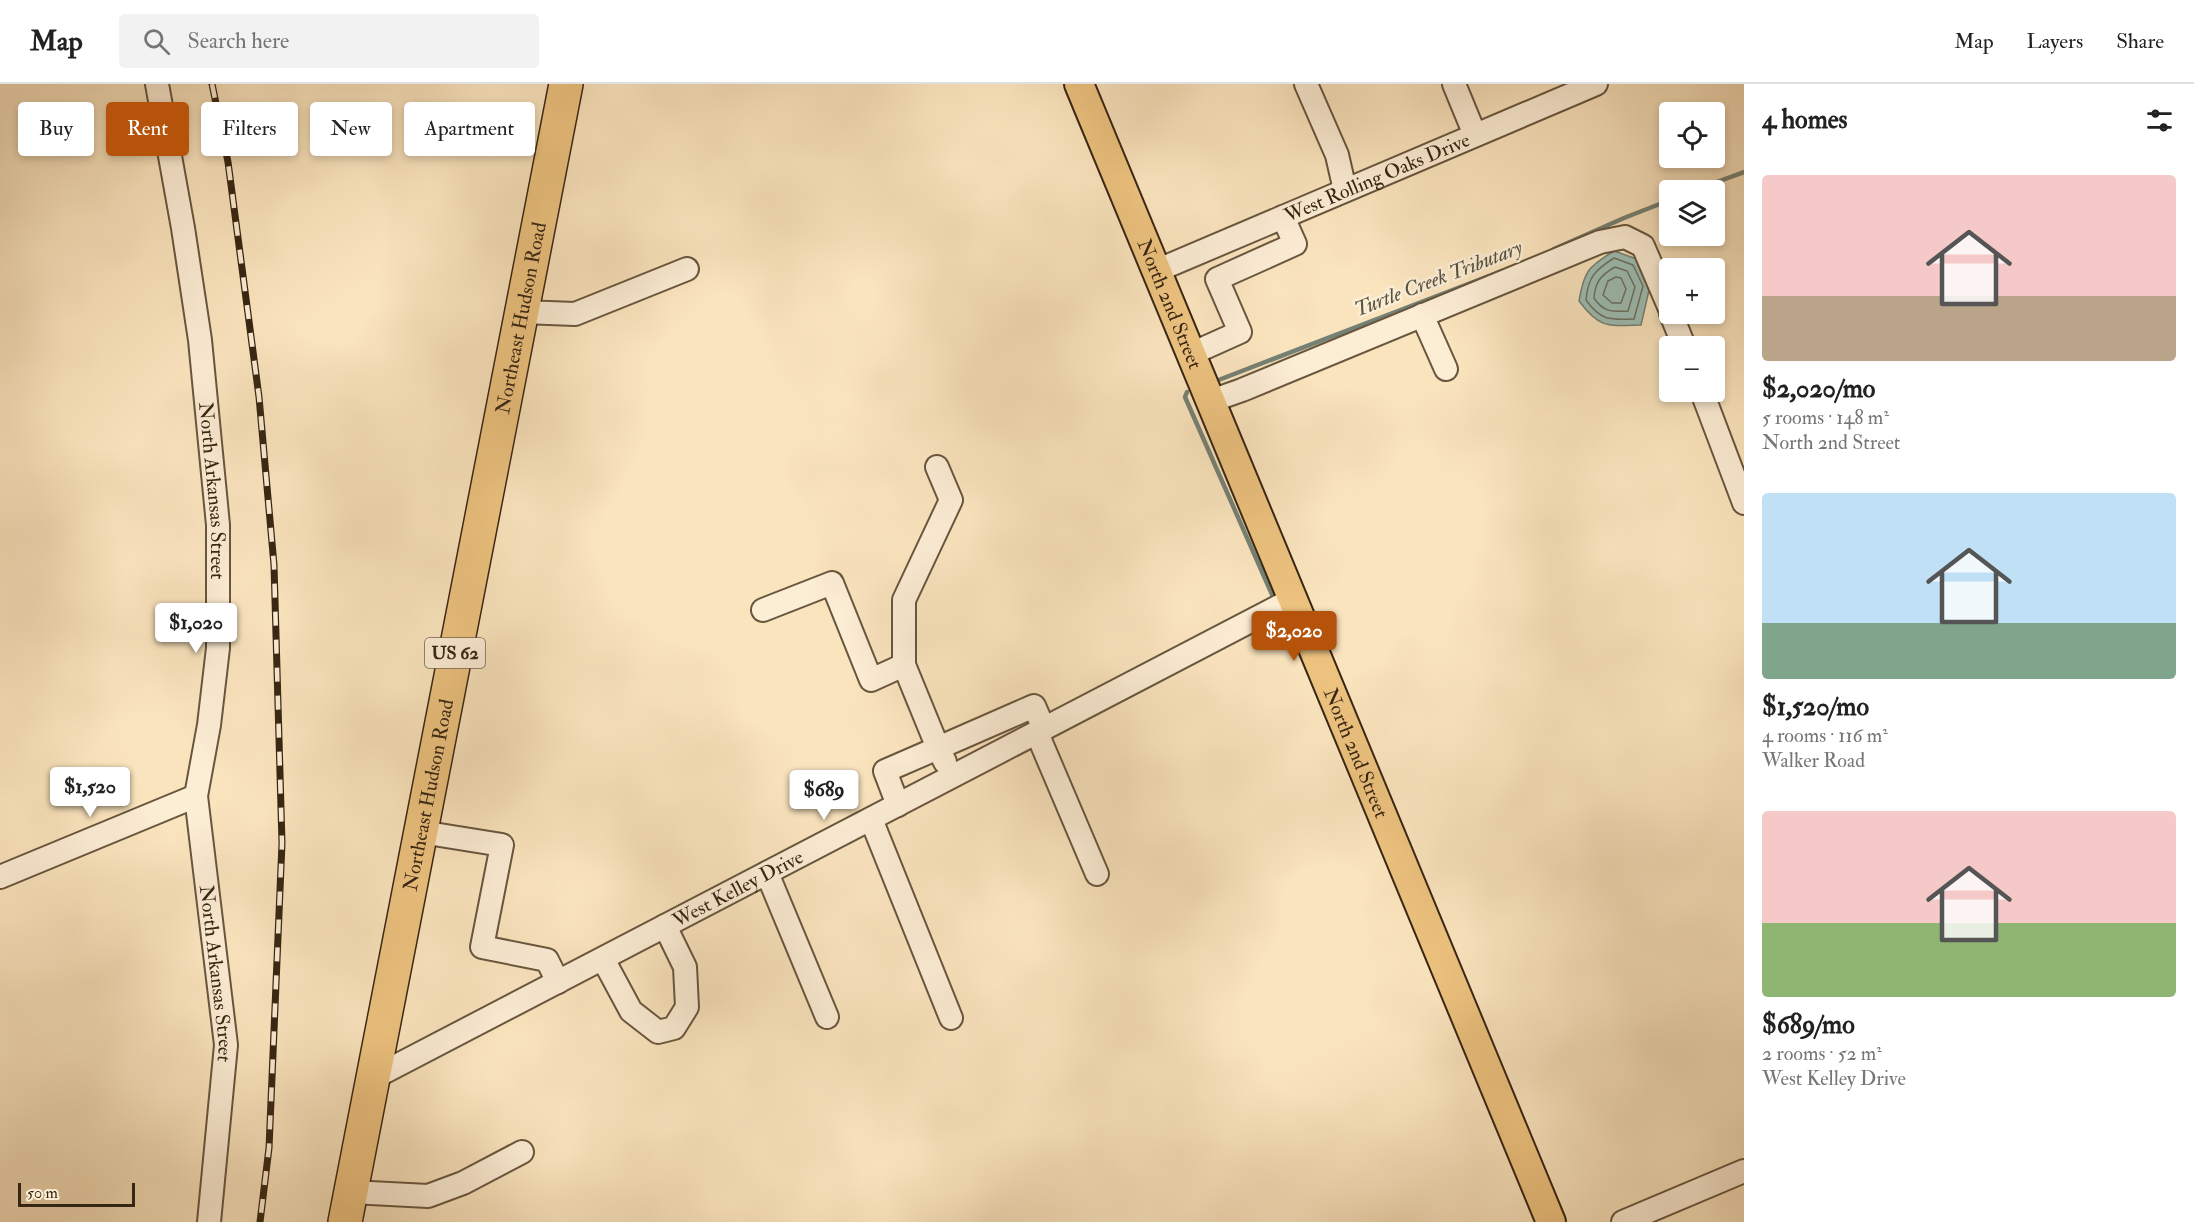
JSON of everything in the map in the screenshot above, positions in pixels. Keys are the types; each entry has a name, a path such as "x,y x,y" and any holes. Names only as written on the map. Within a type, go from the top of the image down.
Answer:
{"highway":[{"name":"Northeast Hudson Road","path":"348,1207 566,84"}],"main road":[{"name":"North 2nd Street","path":"1079,84 1551,1222"}],"street":[{"name":"North Arkansas Street","path":"157,84 200,340 218,525 218,648 209,725 196,796 226,1045 209,1222"},
{"path":"1306,84 1337,155 1346,190"},
{"path":"1454,84 1475,135"},
{"name":"West Rolling Oaks Drive","path":"1156,271 1596,84"},
{"path":"1191,354 1240,332 1217,279 1295,244 1283,216"},
{"path":"1210,401 1242,390 1600,242 1625,237 1643,246 1659,283"},
{"path":"522,312 575,314 687,269"},
{"path":"1422,315 1446,369"},
{"path":"1706,402 1744,503"},
{"path":"937,467 951,500 904,600 904,665 952,777"},
{"path":"763,610 832,583 871,680 904,665"},
{"name":"West Kelley Drive","path":"373,1078 1293,600"},
{"path":"898,805 885,771 1034,706 1040,731 1097,874"},
{"path":"0,877 196,796"},
{"path":"871,819 951,1018"},
{"path":"421,832 502,845 482,947 547,960 558,982"},
{"path":"767,873 827,1017"},
{"path":"603,958 631,1011 658,1032 674,1028 687,1007 686,967 665,926"},
{"path":"348,1207 428,1196 463,1183 522,1152"},
{"path":"1623,1222 1744,1171"}],"water":[{"path":"1614,251 1637,259 1650,286 1641,325 1606,324 1593,317 1579,301 1585,276 1598,261"}],"waterway":[{"name":"Turtle Creek Tributary","path":"1722,180 1744,172"},
{"name":"Turtle Creek Tributary","path":"1554,249 1659,204"},
{"name":"Turtle Creek Tributary","path":"1216,381 1502,271"},
{"name":"Turtle Creek Tributary","path":"1187,392 1185,397 1274,599 1272,600"}],"railway":[{"path":"212,84 228,162 259,397 274,565 282,843 269,1148 260,1222"}]}
